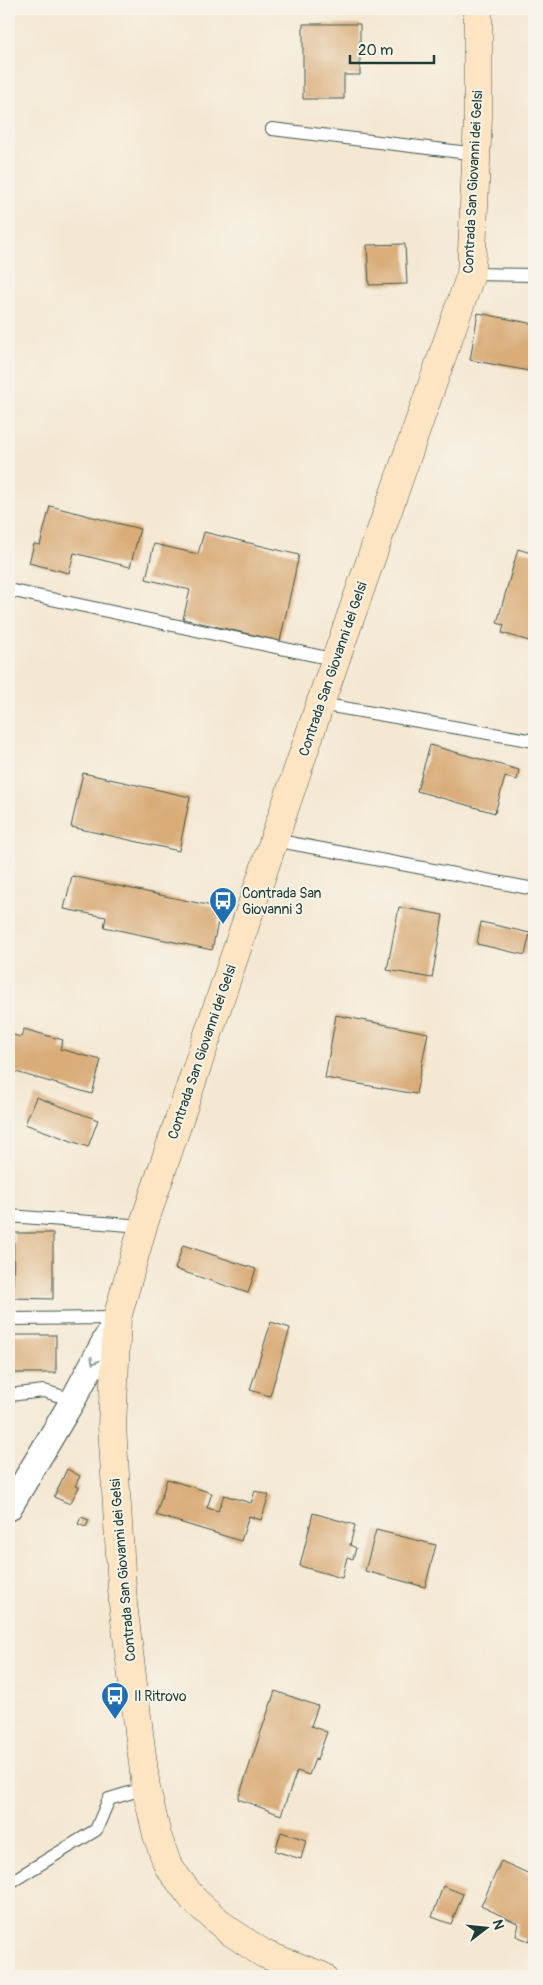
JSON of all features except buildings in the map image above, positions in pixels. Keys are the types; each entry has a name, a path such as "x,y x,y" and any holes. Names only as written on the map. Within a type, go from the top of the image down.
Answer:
{"main road":[{"name":"Contrada San Giovanni dei Gelsi","path":"322,1976 264,1954 228,1930 194,1900 168,1866 157,1835 146,1788 124,1604 112,1426 117,1318 143,1226 320,704 471,274 477,154 478,9"}],"street":[{"name":"Contrada San Giovanni dei Gelsi","path":"9,1508 73,1400 117,1318"}],"lane":[{"path":"272,129 477,154"},
{"path":"471,274 534,275"},
{"path":"9,590 336,660"},
{"path":"320,704 534,740"},
{"path":"274,840 534,889"},
{"path":"9,1216 143,1226"},
{"path":"9,1319 117,1318"},
{"path":"9,1395 44,1391 73,1400"},
{"path":"9,1879 14,1880 96,1830 110,1799 146,1788"}],"place":[{"name":"Contrada San Giovanni 3","path":"223,925"},
{"name":"Il Ritrovo","path":"115,1720"}]}
